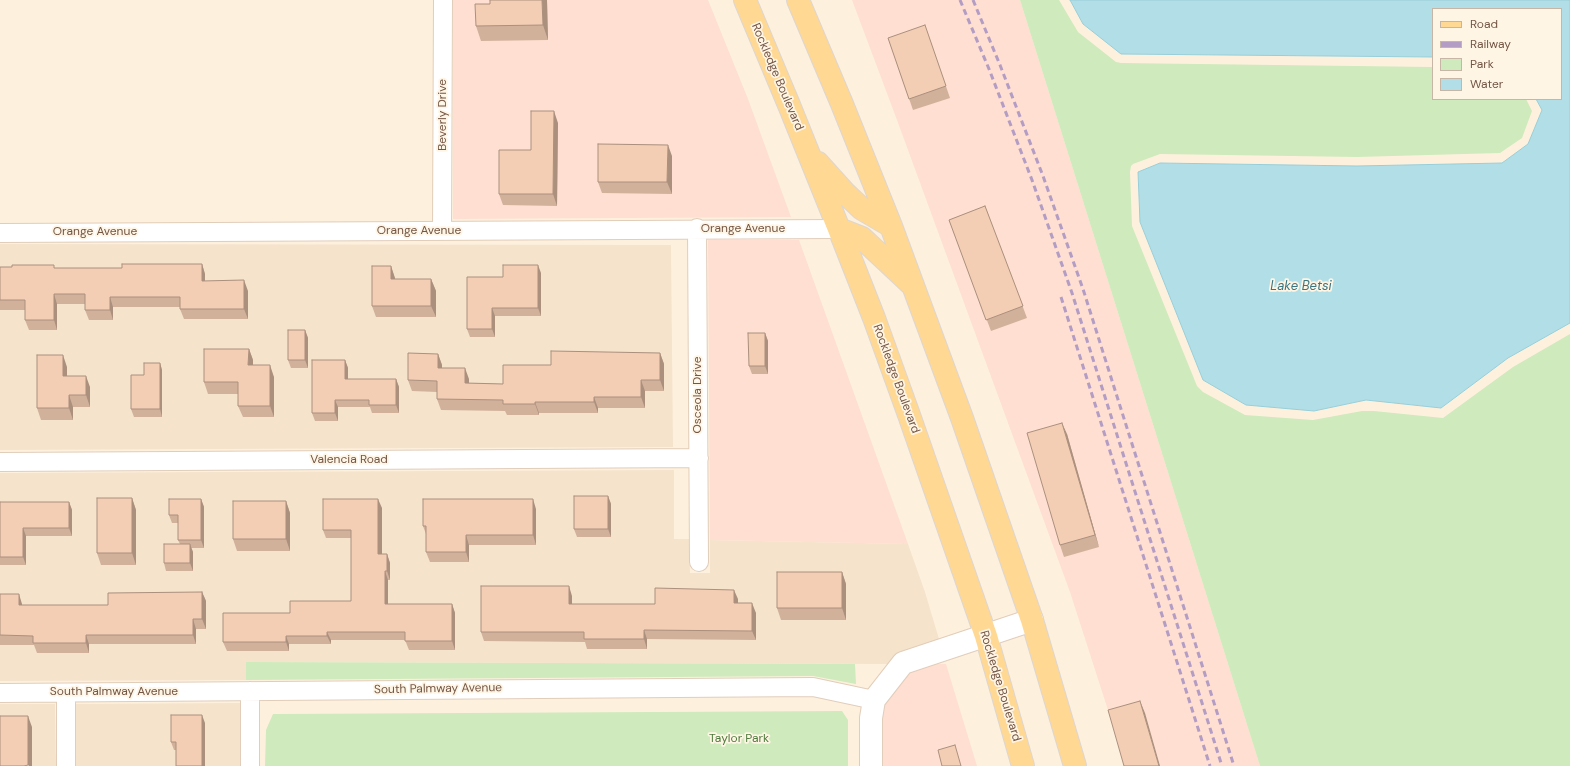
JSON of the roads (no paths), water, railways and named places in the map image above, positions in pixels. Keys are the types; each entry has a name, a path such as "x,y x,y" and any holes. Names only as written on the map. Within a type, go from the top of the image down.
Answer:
{"main road":[{"name":"Rockledge Boulevard","path":"745,0 808,151 874,318 986,636 1023,766"},
{"path":"798,0 891,226 962,418 1032,620 1075,766"},
{"path":"808,151 845,193 862,209 891,226"},
{"path":"839,229 862,238 914,287"}],"street":[{"name":"Beverly Drive","path":"442,231 443,0"},
{"name":"Orange Avenue","path":"0,233 697,228 839,229"},
{"name":"Osceola Drive","path":"697,228 700,562"},
{"name":"Valencia Road","path":"0,462 699,458"},
{"path":"871,766 873,709 903,663 1032,620"},
{"name":"South Palmway Avenue","path":"0,693 813,687 873,709"},
{"path":"250,691 250,766"},
{"path":"66,693 66,766"}],"water":[{"name":"Lake Betsi","path":"1070,0 1570,0 1570,323 1508,358 1441,408 1366,400 1314,411 1246,405 1203,380 1140,222 1138,172 1160,163 1357,166 1502,163 1528,144 1542,110 1537,100 1562,100 1562,8 1432,8 1432,57 1121,54 1083,24"}],"railway":[{"path":"960,0 989,69 1032,180 1072,293 1222,766"},
{"path":"973,0 1043,176 1083,289 1234,766"},
{"path":"1061,297 1210,766"}],"park label":[{"name":"Taylor Park","path":"739,739"}]}
